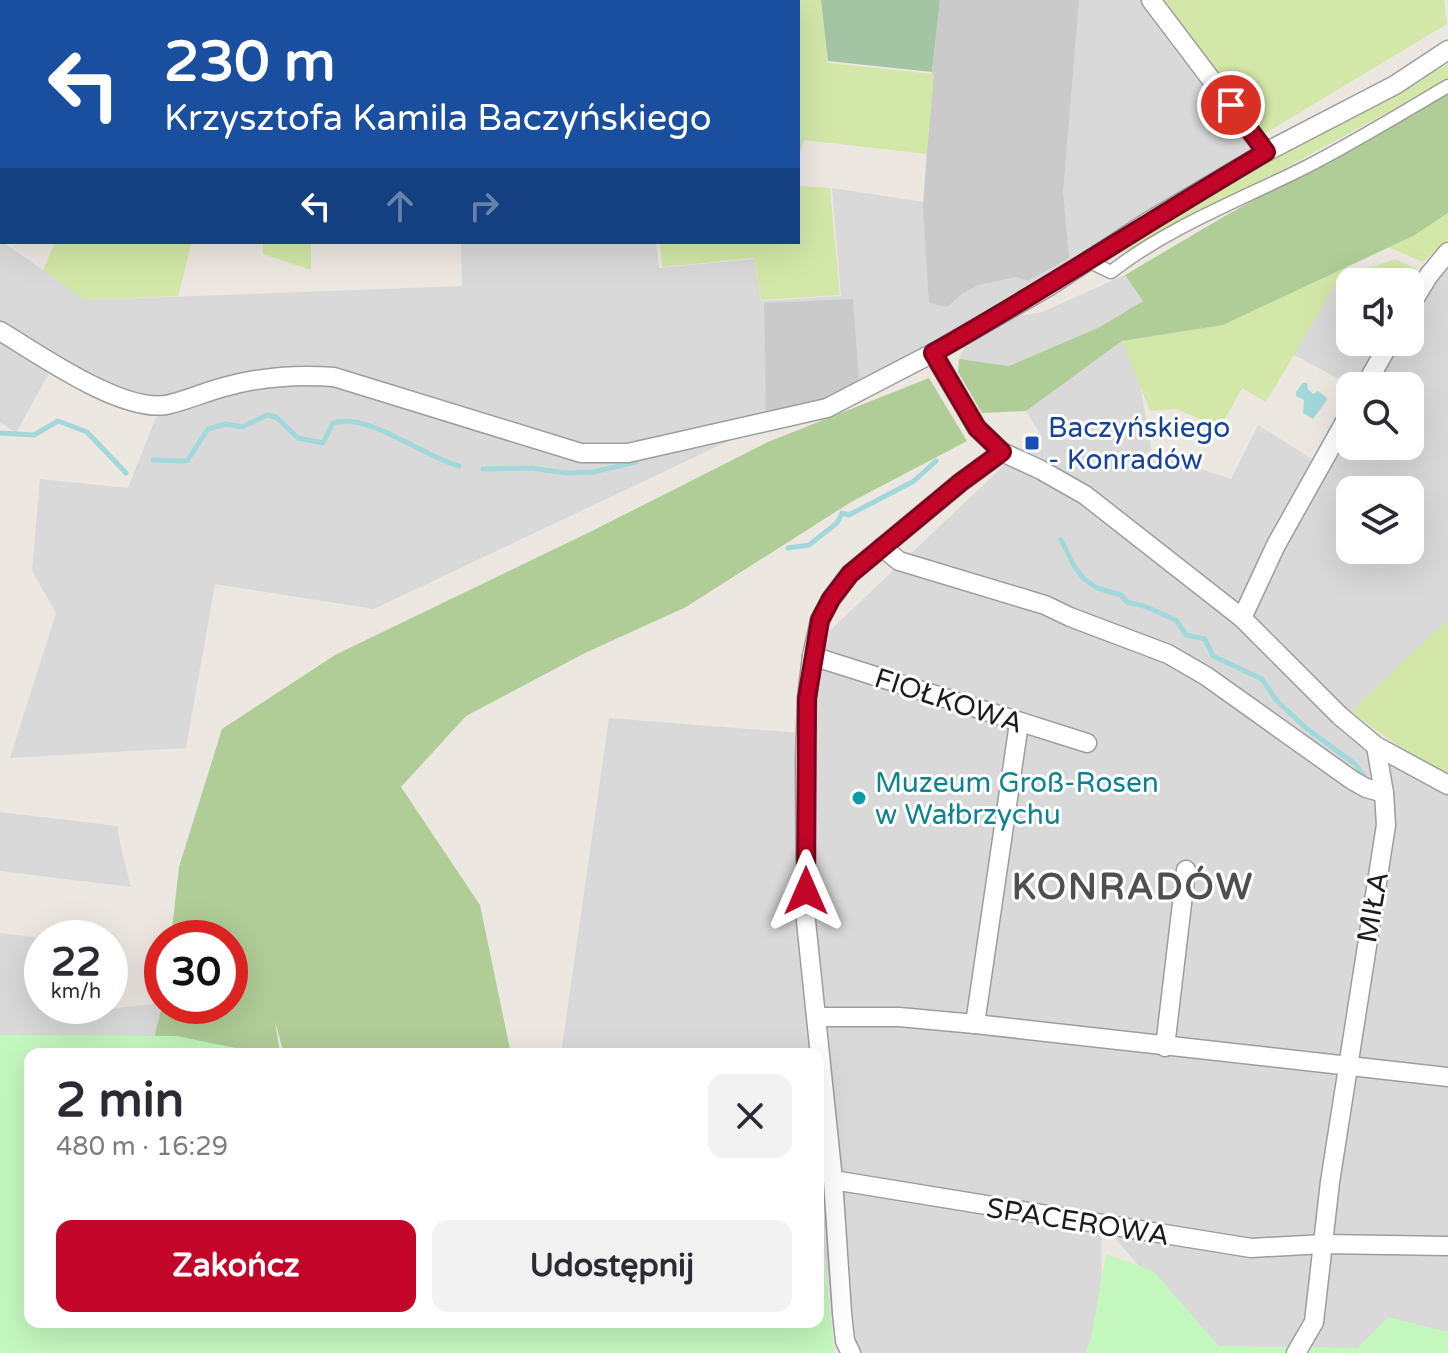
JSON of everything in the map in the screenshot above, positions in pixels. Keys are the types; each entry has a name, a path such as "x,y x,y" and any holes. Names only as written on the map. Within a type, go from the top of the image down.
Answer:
{"street":[{"path":"1151,0 1266,152"},
{"path":"0,331 120,399 163,405 258,379 313,375 334,377 581,453 628,453 827,408 933,353 1048,287 1146,223 1266,152 1395,85 1448,50"},
{"path":"1088,261 1111,272 1181,229 1311,164 1448,86"},
{"path":"1424,284 1448,252"},
{"path":"933,353 977,428 1002,452 1085,495 1242,618 1340,716 1376,746 1448,785"},
{"path":"1242,618 1276,545 1336,438"},
{"path":"820,1048 806,921 807,698 820,620 850,574 1002,452"},
{"path":"882,547 899,561 1045,605 1168,654 1206,676 1352,780 1384,793"},
{"name":"FIOŁKOWA","path":"812,656 1087,743"},
{"path":"975,1024 1019,723"},
{"name":"MIŁA","path":"1324,1244 1330,1182 1386,825 1376,746"},
{"path":"1165,1047 1186,870"},
{"path":"817,1017 899,1017 975,1024 1448,1077"},
{"path":"824,1088 842,1313 845,1341 851,1353"},
{"name":"SPACEROWA","path":"833,1180 1251,1248 1324,1244 1448,1246"},
{"path":"1296,1353 1314,1322 1324,1244"}],"shaded area":[{"path":"940,0 1079,0 1063,192 1069,258 1028,281 1016,277 978,285 947,307 929,303 923,208"},
{"path":"945,0 1144,0 1264,152 904,358 374,609 215,584 186,748 10,758 56,613 32,571 40,479 128,488 160,407 53,366 16,433 0,422 0,244 6,244 86,300 462,286 461,244 656,244 659,268 754,259 761,301 841,296 832,188 924,202"},
{"path":"1448,259 1448,619 1347,716 1448,787 1448,1353 1214,1353 1102,1223 1101,1353 842,1353 824,1254 824,1048 562,1048 609,718 812,734 821,639 1039,432 1026,411 1122,341 1136,361 1152,453 1231,479 1258,425 1312,459 1336,415 1336,460 1424,460 1424,372 1336,372 1336,377 1279,347 1329,271 1336,274 1336,356 1424,356 1424,289"},
{"path":"1125,275 1143,301 1100,327 1009,366 959,359 966,344 1007,318 1042,312"},
{"path":"853,299 859,382 828,399 766,414 764,303"},
{"path":"0,812 118,826 131,887 0,871"},
{"path":"0,933 24,936 24,1024 128,1024 128,1007 144,1005 144,1024 162,1024 162,1043 102,1048 24,1048 24,1057 0,1071"}],"green space":[{"path":"800,0 821,0 828,63 934,74 927,154 804,140 800,153"},
{"path":"821,0 940,0 932,72 828,61"},
{"path":"1157,0 1444,0 1447,24 1261,136"},
{"path":"1448,64 1448,80 1146,243 1119,254 1281,154"},
{"path":"1448,92 1448,213 1415,235 1345,268 1336,268 1336,272 1223,325 1122,341 1026,411 982,413 958,372 959,359 1009,366 1100,327 1143,301 1125,275"},
{"path":"800,186 830,188 840,295 761,300 754,258 662,267 660,244 800,244"},
{"path":"1448,213 1448,240 1423,262 1388,247 1415,235"},
{"path":"54,244 191,244 178,296 85,300 43,270"},
{"path":"263,244 311,244 311,270 263,254"},
{"path":"1395,259 1414,268 1369,268"},
{"path":"1336,272 1336,283 1266,402 1242,388 1220,428 1177,409 1150,411 1122,341 1223,325"},
{"path":"929,378 967,441 851,502 686,607 585,653 466,716 401,787 480,905 510,1048 282,1048 275,1021 279,1048 152,1048 158,1024 248,1024 248,920 173,920 179,867 222,729 335,655 768,442"},
{"path":"1448,619 1448,775 1428,767 1351,712"},
{"path":"0,1035 177,1036 236,1048 24,1048 24,1328 824,1328 824,1247 834,1353 0,1353"},
{"path":"1106,1254 1153,1271 1219,1346 1358,1348 1388,1317 1448,1332 1448,1353 1085,1353 1091,1339"}],"water":[{"path":"1303,383 1307,383 1313,394 1318,391 1327,400 1313,419 1303,413 1304,400 1296,396"}],"waterway":[{"path":"153,460 187,461 208,429 226,424 242,427 267,415 276,417 298,438 323,443 333,423 347,421 363,424 459,466"},
{"path":"0,433 34,435 58,421 87,432 126,473"},
{"path":"788,548 809,545 837,523 842,513 849,515 914,481 936,461"},
{"path":"483,469 593,472 636,462"},
{"path":"1061,540 1084,579 1097,588 1121,595 1127,602 1176,620 1186,635 1205,639 1213,656 1262,679 1277,701 1306,728 1355,764 1364,776"}],"place":[{"name":"Baczyńskiego - Konradów","path":"1032,443"},
{"name":"Muzeum Groß-Rosen w Wałbrzychu","path":"859,798"}],"district":[{"name":"KONRADÓW","path":"1133,886"}],"route":[{"path":"806,891 807,698 820,620 850,574 1002,452 977,428 933,353 1048,287 1146,223 1266,152 1231,105"}]}
